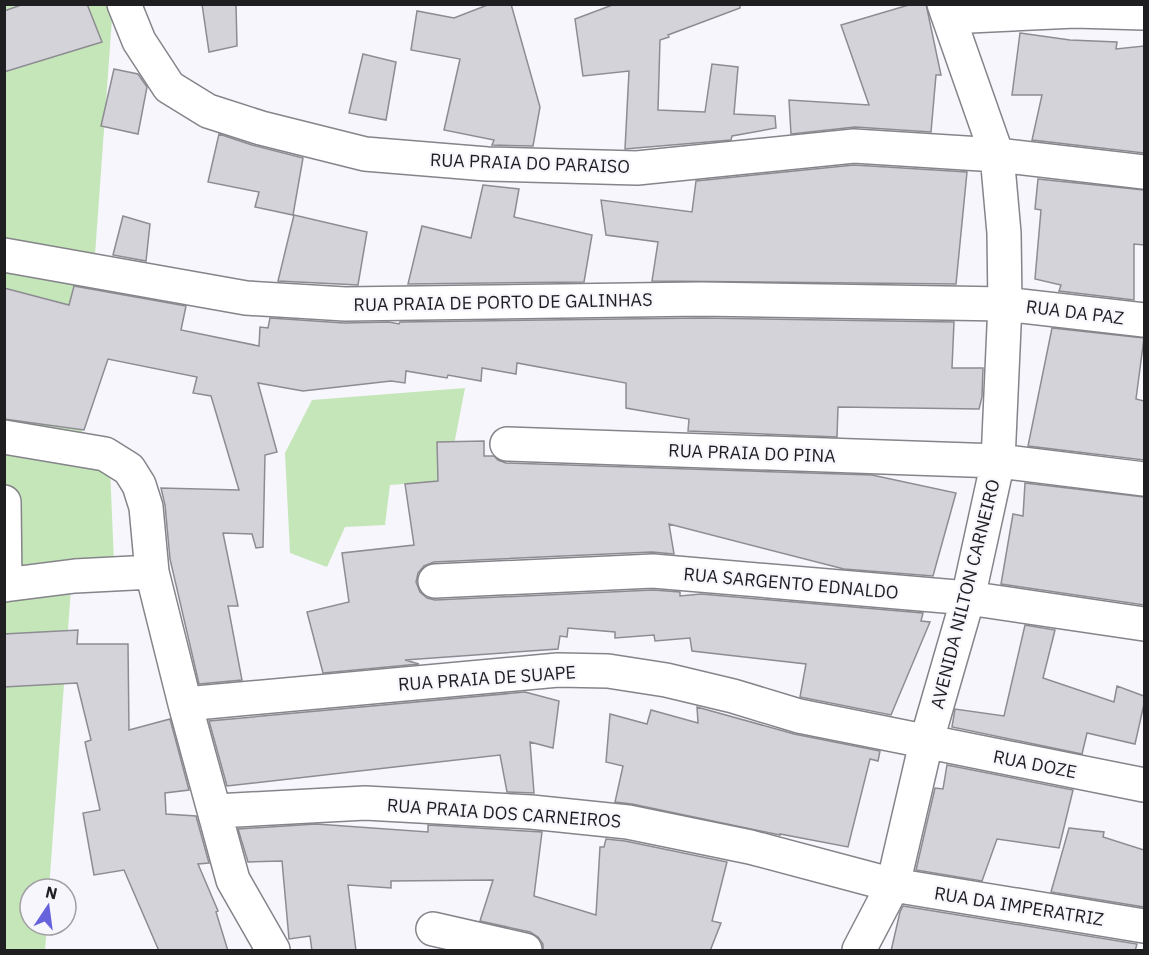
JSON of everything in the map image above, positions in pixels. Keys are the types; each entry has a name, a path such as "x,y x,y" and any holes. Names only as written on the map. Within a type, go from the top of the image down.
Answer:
{"street":[{"name":"RUA PRAIA DO PARAISO","path":"123,4 139,41 169,87 208,111 261,128 365,154 487,164 637,168 854,146 997,155 1144,172"},
{"name":"AVENIDA NILTON CARNEIRO","path":"859,951 893,885 926,743 968,598 998,461 1005,304 1004,233 997,155 946,11"},
{"path":"946,11 1144,13"},
{"name":"RUA PRAIA DE PORTO DE GALINHAS","path":"4,255 246,298 345,304 701,299 1005,304"},
{"name":"RUA DA PAZ","path":"1005,304 1144,320"},
{"path":"4,437 105,454 129,469 139,485 146,507 152,572 233,880 273,951"},
{"name":"RUA PRAIA DO PINA","path":"507,444 998,461 1144,479"},
{"path":"4,502 5,585 75,576 152,572"},
{"name":"RUA SARGENTO EDNALDO","path":"435,581 653,571 968,598 1144,624"},
{"name":"RUA PRAIA DE SUAPE","path":"185,704 558,670 608,672 666,680 733,696 799,716 926,743"},
{"name":"RUA DOZE","path":"926,743 1144,785"},
{"name":"RUA PRAIA DOS CARNEIROS","path":"216,811 365,803 509,810 585,817 628,822 750,847 893,885"},
{"name":"RUA DA IMPERATRIZ","path":"893,885 1144,926"},
{"path":"434,929 525,951"}],"green space":[{"path":"5,5 113,5 80,463 110,468 114,562 73,561 50,877 18,877 18,937 46,937 45,950 5,950"},
{"path":"465,388 447,481 390,485 385,525 345,527 327,567 290,553 285,453 312,400"}],"building":[{"path":"24,4 87,4 102,42 4,72 4,11"},
{"path":"202,4 236,4 237,46 209,52"},
{"path":"490,4 511,4 540,107 533,146 492,145 494,140 444,130 460,59 411,50 417,11 454,18"},
{"path":"615,4 740,4 740,8 660,40 658,110 705,112 712,64 738,67 734,114 775,116 776,128 732,136 731,140 625,149 629,71 583,76 575,19"},
{"path":"912,4 926,4 941,75 936,75 931,132 855,127 791,134 789,100 869,105 841,25"},
{"path":"1020,33 1070,40 1117,42 1116,49 1144,46 1144,153 1032,140 1042,95 1012,95"},
{"path":"363,54 396,62 386,120 349,113"},
{"path":"114,69 138,74 147,87 138,134 101,126"},
{"path":"219,134 303,158 293,215 255,207 259,192 208,182"},
{"path":"854,165 967,172 956,284 652,281 658,242 606,235 601,200 692,212 696,181"},
{"path":"1038,179 1144,190 1144,245 1134,244 1134,300 1059,291 1061,285 1035,279 1041,210 1035,209"},
{"path":"483,185 519,189 514,217 592,235 584,282 408,284 422,226 471,238"},
{"path":"294,215 367,232 358,285 278,281"},
{"path":"123,216 150,224 146,261 113,255"},
{"path":"74,286 186,306 181,330 259,346 260,327 268,328 270,318 399,324 400,322 701,318 954,322 952,368 983,368 982,397 979,409 838,407 837,437 688,431 689,419 626,408 626,383 517,363 516,374 482,368 481,381 406,371 405,383 391,381 303,391 258,383 277,452 265,455 263,547 256,548 252,534 223,533 238,606 228,606 242,680 199,684 170,559 165,505 161,488 239,490 211,396 193,393 197,377 108,359 84,430 4,419 4,288 69,305"},
{"path":"1052,328 1144,338 1136,399 1144,401 1144,460 1028,446"},
{"path":"484,441 484,456 494,456 506,463 872,475 956,493 933,576 844,569 669,524 674,554 652,552 434,562 424,566 418,573 416,582 420,592 427,598 435,600 653,590 680,592 680,596 701,594 923,613 921,621 930,622 891,715 800,697 806,664 692,651 690,638 655,641 654,635 615,638 615,632 568,628 567,637 560,636 558,649 405,660 419,664 323,673 307,612 349,602 342,553 414,545 405,484 438,481 437,442"},
{"path":"1025,483 1144,497 1144,605 1001,584 1013,514 1023,516"},
{"path":"1025,625 1055,630 1043,678 1114,702 1117,686 1144,696 1135,744 1087,733 1082,754 952,727 955,709 1004,716"},
{"path":"78,630 77,644 128,644 129,730 170,719 189,790 165,793 166,814 196,816 209,863 198,864 218,911 216,912 228,951 159,951 124,870 94,875 83,813 100,810 85,742 91,740 77,683 4,687 4,634"},
{"path":"525,692 559,701 553,748 530,742 534,793 507,792 500,755 227,786 209,721"},
{"path":"697,707 794,734 880,751 878,761 870,759 848,847 615,802 623,766 606,762 610,714 647,724 651,710 698,723"},
{"path":"947,765 1073,790 1059,848 997,839 982,881 916,870 935,788 943,789"},
{"path":"316,824 428,832 428,825 542,832 534,896 596,915 600,847 604,847 606,839 727,862 712,921 721,923 710,951 543,951 543,944 530,932 480,921 493,880 391,881 391,888 348,885 356,951 312,951 310,936 289,939 282,861 248,862 238,829"},
{"path":"1069,828 1104,832 1103,837 1144,850 1144,907 1051,892"},
{"path":"903,906 1137,944 1135,951 891,951"}]}
